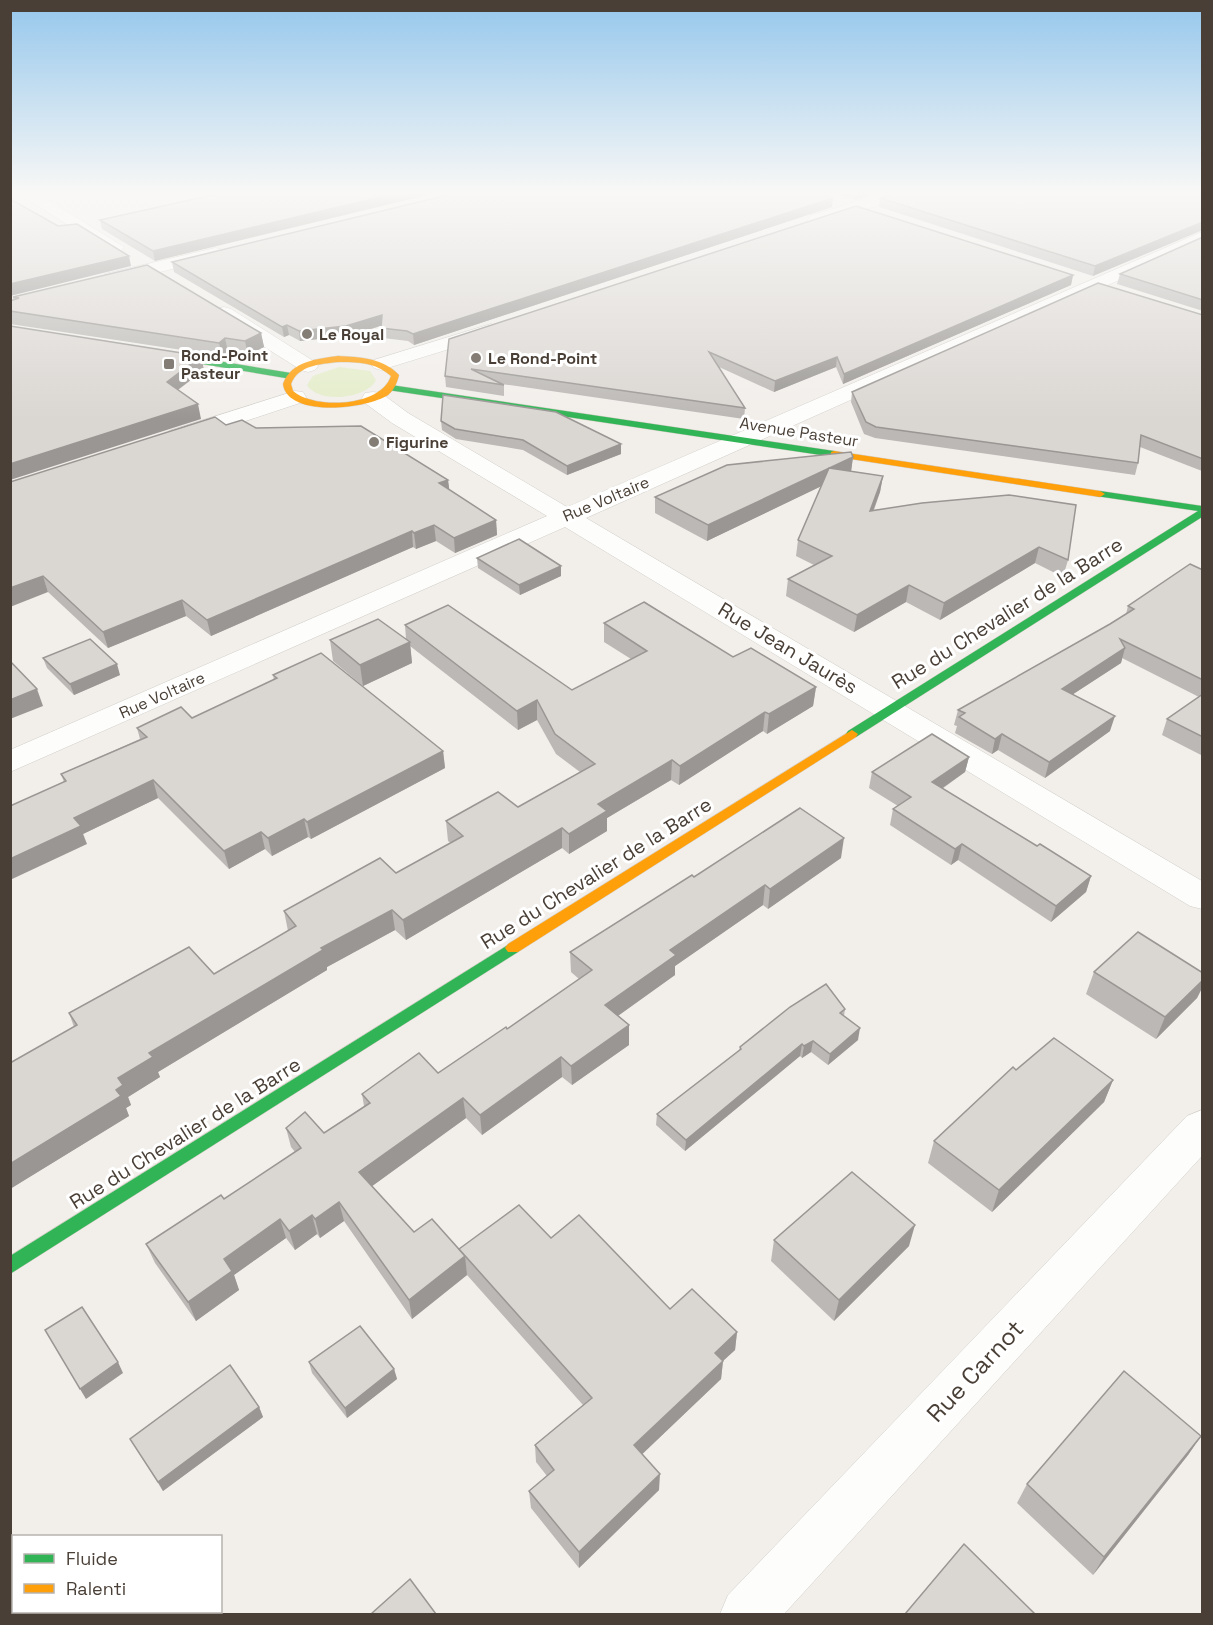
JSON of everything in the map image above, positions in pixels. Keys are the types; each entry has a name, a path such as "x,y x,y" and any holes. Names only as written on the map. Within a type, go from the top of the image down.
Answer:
{"street":[{"path":"91,284 156,268"},
{"name":"Rue Voltaire","path":"10,762 1132,268"},
{"path":"151,269 175,284"},
{"path":"204,301 308,366"},
{"path":"381,364 513,322"},
{"path":"138,351 293,387 307,402 340,405 382,393 395,381 395,375 381,364 369,361 338,359 308,366 293,387 157,442"},
{"name":"Avenue Pasteur","path":"382,393 741,440 1203,511"},
{"name":"Rue Jean Jaurès","path":"382,393 400,418 1203,897"},
{"name":"Rue du Chevalier de la Barre","path":"10,1266 1203,511"},
{"name":"Rue Carnot","path":"747,1614 1203,1128"}],"green space":[{"path":"339,367 370,371 376,380 363,391 342,397 321,395 307,385 313,376"}],"building":[{"path":"10,268 79,268 10,284"},
{"path":"135,268 152,268 261,333 245,341 225,338 219,343 10,311 10,301 19,298 13,297"},
{"path":"182,268 617,268 413,334 407,331 381,328 382,315 346,326 299,331 287,325 282,327"},
{"path":"667,268 1050,268 1073,275 844,374 837,357 775,381 709,352 745,408 471,369 504,385 445,376 449,339"},
{"path":"1134,268 1203,268 1203,300 1120,274"},
{"path":"1098,283 1203,315 1203,459 1141,435 1138,463 876,427 866,422 852,392"},
{"path":"10,326 201,356 167,382 198,404 10,464"},
{"path":"443,395 556,412 621,444 567,466 523,440 455,429 441,421"},
{"path":"215,417 226,425 242,420 256,428 361,426 448,480 439,483 496,520 454,538 434,525 414,533 412,531 207,620 182,600 103,632 43,576 10,588 10,482"},
{"path":"851,452 853,457 708,525 655,497 727,465"},
{"path":"829,468 883,476 870,511 922,503 1009,495 1076,505 1068,560 1039,547 944,603 909,585 857,615 788,579 832,556 798,540"},
{"path":"519,539 561,566 519,585 477,558"},
{"path":"1190,564 1203,570 1203,680 1120,639 1125,648 1062,689 1115,716 1049,762 1002,734 995,739 959,717 965,713 958,710 1134,609 1128,606"},
{"path":"644,602 733,657 751,648 816,687 769,714 765,712 680,766 672,760 598,804 607,811 569,834 562,828 403,920 392,910 321,948 323,950 149,1053 153,1057 118,1078 123,1085 116,1090 121,1096 10,1164 10,1063 77,1025 69,1013 189,947 214,974 296,926 284,911 380,858 396,873 463,836 446,821 498,792 518,807 595,764 555,734 537,700 517,711 405,625 448,605 572,690 647,651 604,623"},
{"path":"378,619 410,642 360,665 330,640"},
{"path":"90,639 117,664 70,684 43,658"},
{"path":"321,653 443,751 307,822 304,819 268,838 261,832 224,851 153,780 74,818 81,826 10,859 10,806 66,781 61,774 147,737 137,728 181,707 192,718 277,678 273,675"},
{"path":"10,661 37,689 10,700"},
{"path":"1203,694 1203,737 1167,719"},
{"path":"932,734 969,757 932,782 1091,876 1056,906 962,844 955,849 893,809 911,797 872,772"},
{"path":"800,808 844,838 770,889 765,885 670,950 676,955 605,1005 629,1025 571,1066 561,1057 480,1115 463,1098 359,1172 414,1232 432,1219 465,1256 409,1300 339,1202 315,1219 312,1215 289,1231 280,1219 224,1259 232,1271 188,1302 146,1244 221,1195 224,1199 301,1148 286,1128 305,1112 324,1133 370,1103 362,1094 419,1053 438,1073 592,970 570,952 692,875 694,877"},
{"path":"1138,932 1203,973 1203,980 1165,1017 1094,972"},
{"path":"826,984 845,1009 840,1013 860,1028 830,1054 813,1041 804,1046 802,1044 686,1140 657,1114 741,1049 740,1047 790,1007"},
{"path":"1054,1038 1113,1080 999,1190 934,1141 1013,1067 1016,1070"},
{"path":"852,1172 915,1225 839,1300 774,1240"},
{"path":"519,1205 551,1238 579,1215 670,1309 692,1289 737,1332 715,1353 723,1361 634,1445 660,1474 579,1552 529,1491 554,1470 535,1445 592,1398 459,1249"},
{"path":"82,1307 118,1362 80,1389 45,1330"},
{"path":"360,1326 394,1369 345,1408 309,1362"},
{"path":"230,1365 259,1407 158,1482 130,1439"},
{"path":"1124,1371 1201,1436 1104,1557 1027,1484"},
{"path":"964,1544 1035,1614 905,1614"},
{"path":"410,1579 436,1614 371,1614"}],"traffic: fast":[{"path":"157,354 291,376"},
{"path":"391,388 834,454"},
{"path":"1100,494 1202,509"},
{"path":"852,734 1202,513"},
{"path":"10,1266 513,948"}],"traffic: slow":[{"path":"338,359 361,360 382,366 395,375 390,388 364,402 338,405 312,403 293,396 289,392 287,384 294,372 308,365 338,359"},
{"path":"834,454 1100,494"},
{"path":"513,948 852,734"}],"place":[{"name":"Le Royal","path":"307,334"},
{"name":"Le Rond-Point","path":"476,358"},
{"name":"Rond-Point Pasteur","path":"169,364"},
{"name":"Figurine","path":"374,442"}]}
